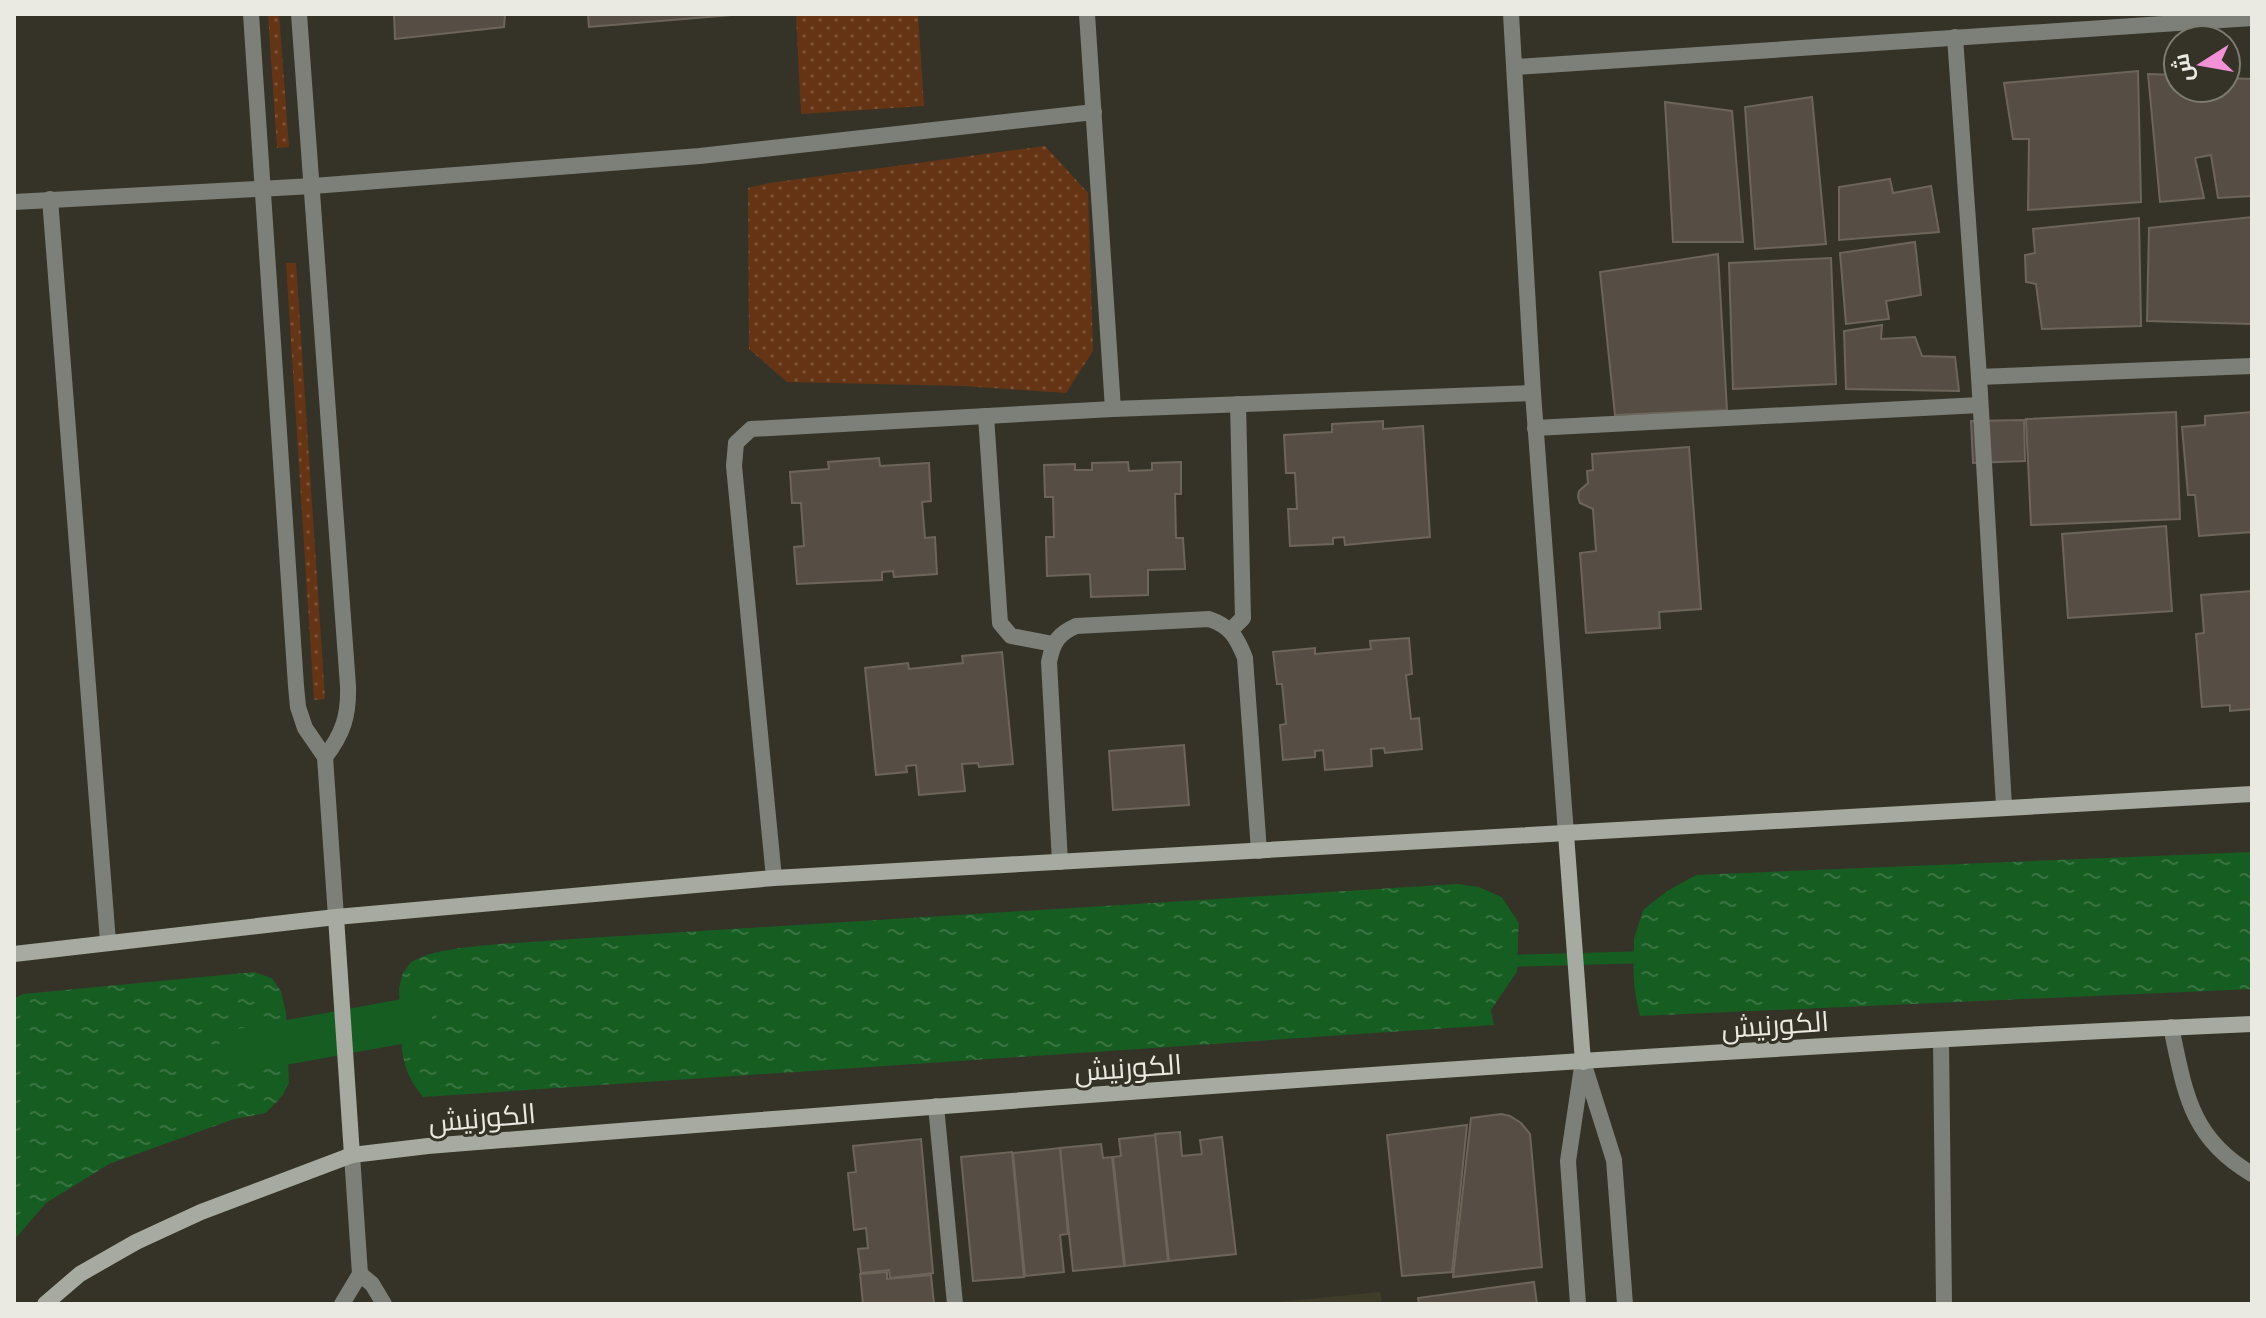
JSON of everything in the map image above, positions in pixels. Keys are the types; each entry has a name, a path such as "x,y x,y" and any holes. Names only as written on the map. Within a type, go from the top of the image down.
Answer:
{"main road":[{"path":"14,954 336,917 774,878 2252,794"},
{"path":"1566,834 1583,1062"},
{"path":"336,917 352,1155"},
{"name":"الكورنيش","path":"45,1304 80,1274 136,1242 201,1212 352,1155 428,1146 936,1106 1583,1062 2252,1024"}],"street":[{"path":"251,14 297,697 305,728 325,757 336,917"},
{"path":"299,14 348,697 344,728 325,757"},
{"path":"1087,14 1113,409"},
{"path":"1511,14 1535,428 1566,834"},
{"path":"1516,67 2252,18"},
{"path":"1955,37 2004,806"},
{"path":"14,202 313,186 700,156 1094,112"},
{"path":"50,199 108,942"},
{"path":"1979,377 2252,366"},
{"path":"774,878 734,466 736,443 751,429 1113,409 1533,393"},
{"path":"1231,630 1243,618 1238,404"},
{"path":"1535,428 1980,405"},
{"path":"986,416 1000,623 1011,636 1053,644"},
{"path":"1060,862 1049,662 1053,644 1061,633 1076,626 1209,619 1231,630 1245,658 1259,851"},
{"path":"2171,1027 2187,1100 2207,1138 2252,1174"},
{"path":"1941,1040 1944,1304"},
{"path":"1578,1304 1568,1161 1583,1062"},
{"path":"1583,1062 1614,1160 1625,1304"},
{"path":"936,1106 955,1304"},
{"path":"342,1304 360,1274 352,1155"},
{"path":"360,1274 372,1284 384,1304"}],"shaded area":[{"path":"268,14 279,14 289,147 277,148"},
{"path":"796,14 918,14 924,106 801,114"},
{"path":"1045,146 1088,193 1093,351 1066,393 963,386 787,382 749,349 748,188"},
{"path":"286,263 296,263 325,699 314,700"},
{"path":"1380,1292 1382,1304 1256,1304"}],"water":[{"path":"2252,852 2252,989 1640,1016 1633,962 1638,920 1654,899 1696,875"},
{"path":"1457,884 1479,887 1502,897 1519,923 1517,972 1491,1010 1494,1025 423,1097 411,1079 402,1053 398,999 402,975 410,963 437,952 557,940"},
{"path":"255,972 272,978 281,991 286,1012 289,1083 280,1100 266,1113 234,1119 109,1164 46,1203 14,1240 14,998 23,994"}],"pier":[{"path":"1696,875 1667,891 1643,910 1634,939 1633,991 1640,1016 1636,1016 1630,992 1630,939 1639,909 1665,887"},
{"path":"1488,886 1505,894 1523,923 1521,973 1496,1011 1498,1025 1494,1025 1491,1010 1517,972 1519,923 1502,897 1479,887"},
{"path":"433,952 411,962 402,975 399,989 402,1055 409,1080 423,1097 418,1098 405,1082 398,1056 395,989 398,973 408,959 420,953"},
{"path":"255,972 275,975 285,990 294,1061 293,1084 289,1093 273,1111 266,1113 286,1092 290,1061 281,991 272,978"}],"building":[{"path":"394,14 505,14 504,27 395,39"},
{"path":"588,14 731,14 731,15 589,27"},
{"path":"2138,71 2141,202 2028,210 2029,139 2013,139 2004,83"},
{"path":"2148,74 2162,74 2162,104 2242,104 2242,79 2252,79 2252,196 2218,198 2211,155 2195,158 2204,198 2160,202"},
{"path":"1812,97 1826,244 1755,249 1745,107"},
{"path":"1665,102 1732,111 1743,242 1673,242"},
{"path":"1890,179 1893,193 1931,186 1939,232 1839,240 1839,187"},
{"path":"2252,217 2252,324 2147,321 2149,228"},
{"path":"2139,218 2141,326 2042,329 2036,284 2026,282 2025,255 2035,253 2033,229"},
{"path":"1915,242 1921,295 1886,301 1889,319 1846,324 1840,253"},
{"path":"1718,254 1727,410 1615,415 1600,272"},
{"path":"1831,258 1836,384 1733,389 1729,263"},
{"path":"1882,325 1881,339 1915,337 1922,356 1955,357 1959,391 1846,389 1844,331"},
{"path":"2176,412 2180,519 2031,525 2026,419"},
{"path":"2252,412 2252,532 2199,536 2195,495 2188,495 2182,427 2205,425 2205,416"},
{"path":"2024,420 2025,461 1973,463 1971,421"},
{"path":"1383,421 1383,429 1423,426 1430,537 1345,545 1344,537 1333,538 1333,544 1290,546 1288,509 1297,509 1295,473 1286,473 1284,435 1332,432 1332,424"},
{"path":"1689,447 1701,609 1659,612 1660,628 1586,633 1580,553 1596,551 1593,509 1580,503 1578,497 1579,491 1588,483 1587,471 1593,470 1592,454"},
{"path":"879,458 880,466 929,463 931,501 922,502 925,538 935,537 937,574 894,577 893,571 882,572 882,580 797,584 794,547 804,546 801,503 792,503 790,472 829,469 828,462"},
{"path":"1128,462 1129,471 1152,470 1152,463 1181,462 1181,494 1175,494 1176,538 1183,538 1185,569 1148,570 1148,595 1091,597 1090,574 1047,576 1046,537 1054,537 1053,497 1045,497 1044,465 1075,464 1075,470 1092,470 1092,463"},
{"path":"2166,526 2172,611 2068,618 2062,534"},
{"path":"2252,591 2252,709 2230,711 2230,705 2202,707 2196,634 2204,633 2201,595"},
{"path":"1409,638 1412,674 1406,675 1411,719 1419,718 1422,749 1385,753 1384,748 1371,749 1372,766 1325,770 1323,750 1315,751 1315,757 1283,760 1280,725 1286,724 1282,684 1277,684 1273,652 1315,648 1315,654 1371,649 1370,641"},
{"path":"1002,652 1013,764 979,767 978,763 962,764 965,791 919,795 916,765 906,766 907,772 876,775 865,668 908,663 909,669 963,663 962,656"},
{"path":"1184,745 1189,805 1113,810 1109,751"},
{"path":"1501,1114 1521,1123 1530,1134 1542,1267 1453,1277 1471,1118"},
{"path":"1467,1125 1452,1272 1402,1276 1387,1135"},
{"path":"1180,1132 1182,1156 1202,1154 1200,1140 1222,1137 1236,1254 1169,1261 1155,1134"},
{"path":"1155,1135 1168,1261 1125,1266 1113,1157 1121,1156 1119,1139"},
{"path":"921,1139 933,1273 890,1278 889,1270 861,1273 858,1249 868,1248 866,1228 854,1230 848,1173 856,1172 853,1146"},
{"path":"1101,1144 1103,1158 1112,1157 1124,1266 1073,1271 1060,1148"},
{"path":"1060,1148 1068,1234 1060,1235 1064,1272 1025,1276 1013,1153"},
{"path":"1012,1152 1024,1277 973,1281 961,1157"},
{"path":"887,1272 887,1279 931,1275 934,1304 863,1304 860,1274"},
{"path":"1534,1282 1537,1304 1419,1304 1418,1298"}],"waterway":[{"path":"1504,961 1650,957"},
{"path":"240,1051 410,1020"}]}
